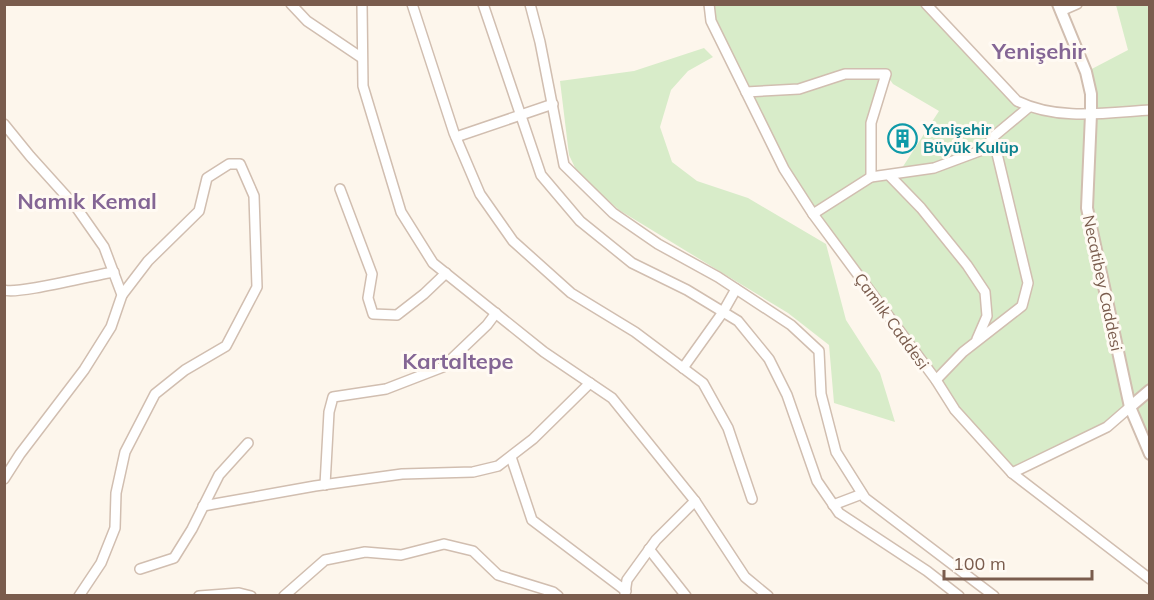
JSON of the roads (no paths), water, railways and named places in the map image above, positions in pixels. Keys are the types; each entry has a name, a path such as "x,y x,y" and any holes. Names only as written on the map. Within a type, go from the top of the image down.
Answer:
{"street":[{"path":"291,4 307,21 363,58"},
{"path":"362,4 363,86 401,212 433,263 544,352 612,398 695,501 745,577 768,596"},
{"path":"412,4 456,137 480,194 513,241 572,293 635,332 703,383 728,428 752,499"},
{"path":"483,4 541,175 580,220 632,263 687,290 738,321 769,359 787,396 818,481 839,513 927,571 959,596"},
{"path":"530,4 564,165 613,213 658,244 736,289 791,325 819,351 821,394 836,452 864,498 994,596"},
{"path":"926,4 1017,101 1029,107 1063,114 1149,110"},
{"path":"1060,8 1077,4"},
{"name":"Çamlık Caddesi","path":"709,5 711,21 784,169 813,214 936,380 955,410 1012,473 1149,579"},
{"name":"Necatibey Caddesi","path":"1060,8 1086,72 1091,114 1087,208 1130,407 1149,454"},
{"path":"746,92 799,89 845,74 886,74 871,123 871,177"},
{"path":"456,137 553,105"},
{"path":"813,214 871,177 934,168 985,149 993,137 1029,107"},
{"path":"4,124 76,207 104,247 122,295"},
{"path":"963,352 1022,306 1028,283 993,137"},
{"path":"4,479 20,454 84,370 111,327 122,295 148,261 199,211 207,178 229,164 240,164 254,196 257,287 226,346 185,370 155,394 125,452 116,493 115,528 101,563 79,596"},
{"path":"889,175 921,208 985,292 987,316 979,337 936,380"},
{"path":"340,189 372,274 368,298 373,314 397,315 446,273"},
{"path":"4,290 8,292 29,290 114,272"},
{"path":"683,368 723,312 736,289"},
{"path":"325,484 329,412 333,397 386,389 444,367 487,325 495,313"},
{"path":"203,506 325,484 402,474 473,472 498,466 533,439 590,383"},
{"path":"1012,473 1107,427 1149,390"},
{"path":"140,569 174,558 219,475 248,443"},
{"path":"511,457 532,520 625,593 627,580 649,549 695,501"},
{"path":"833,505 862,494"},
{"path":"284,596 325,560 365,552 401,555 444,544 472,551 498,575 554,592 558,596"},
{"path":"649,549 686,596"},
{"path":"199,596 239,593 251,596"}],"place":[{"name":"Yenişehir Büyük Kulüp","path":"902,138"}],"district":[{"name":"Yenişehir","path":"1039,51"},
{"name":"Namık Kemal","path":"87,201"},
{"name":"Kartaltepe","path":"458,361"}]}
